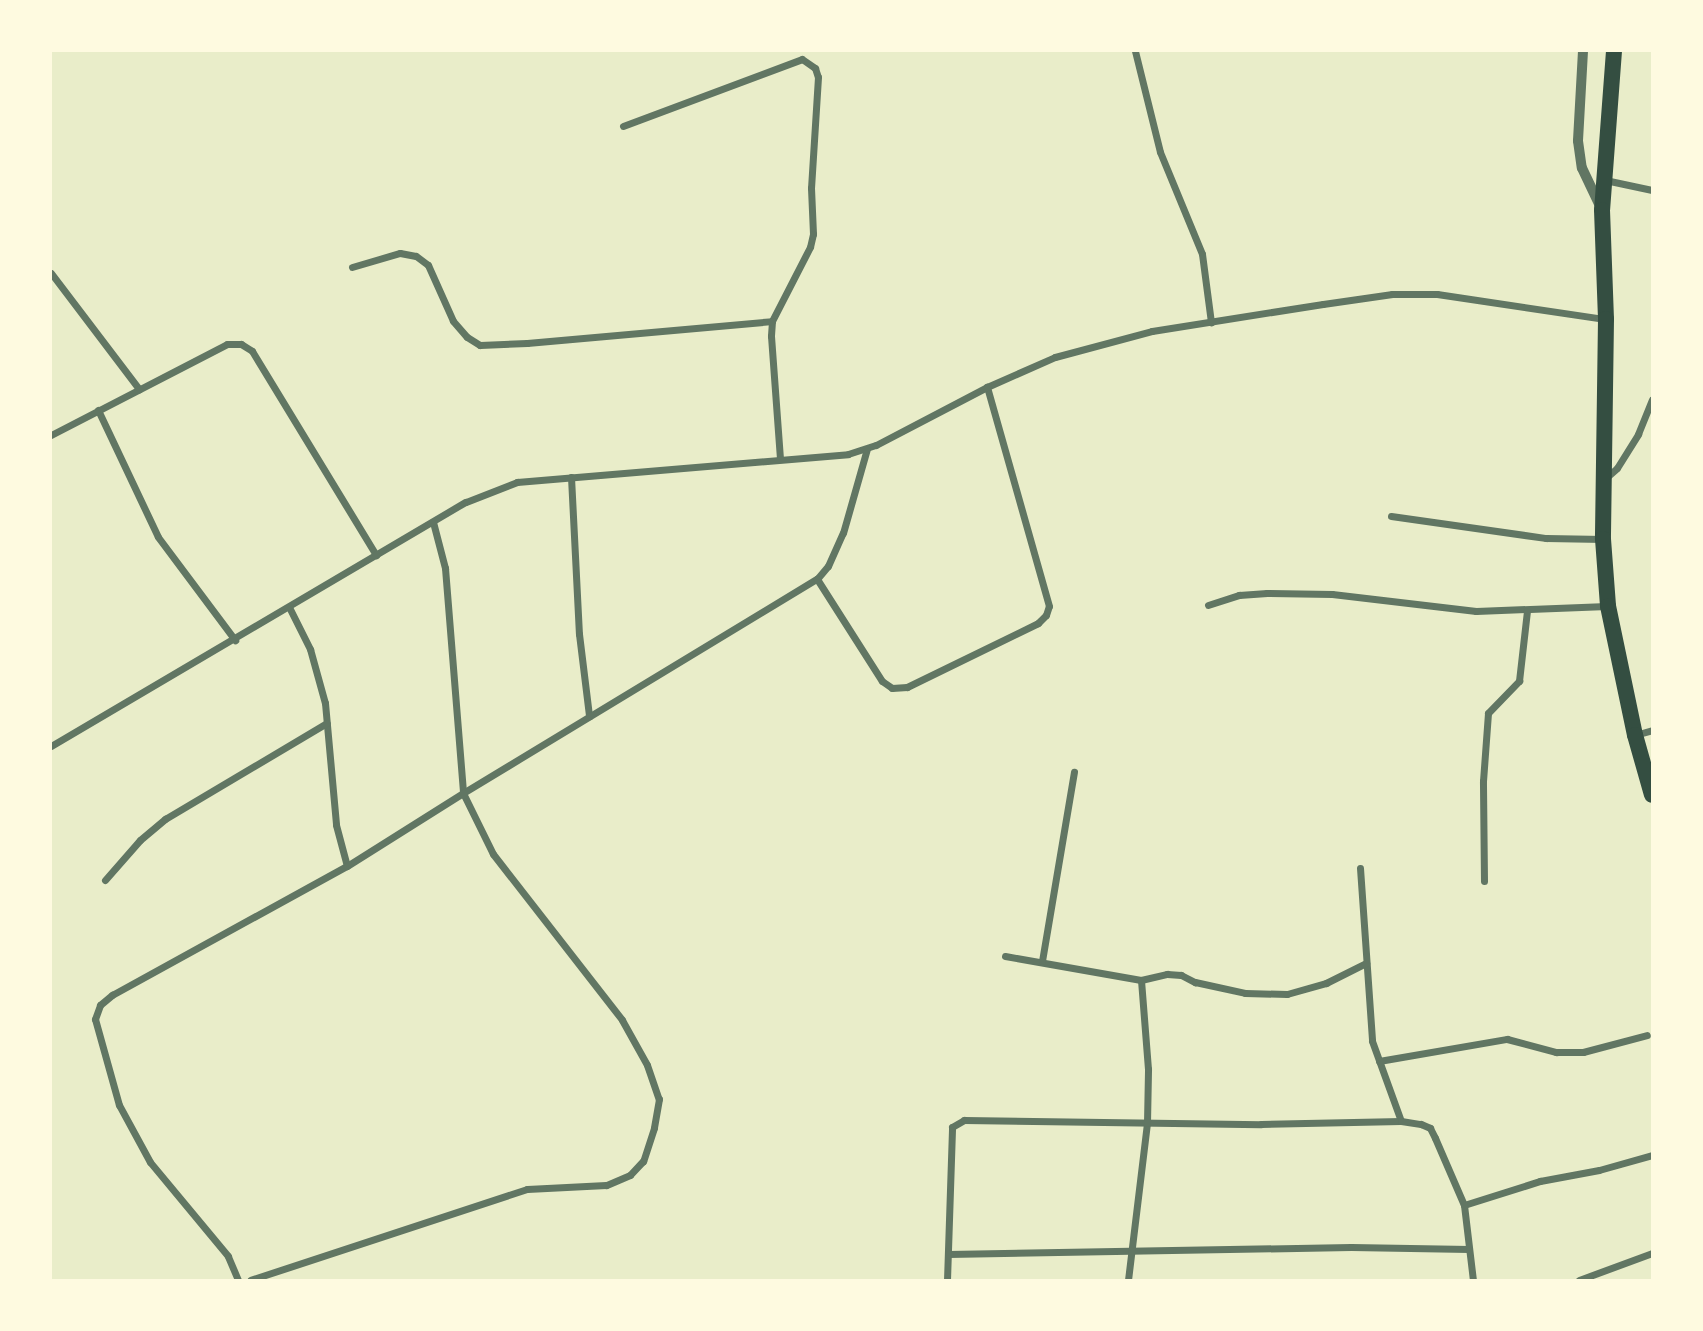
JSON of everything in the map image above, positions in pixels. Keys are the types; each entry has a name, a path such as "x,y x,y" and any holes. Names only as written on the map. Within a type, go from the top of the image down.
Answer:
{"highway":[{"path":"1614,51 1607,106 1602,210 1606,319 1604,539 1608,606 1635,736 1652,795"}],"street":[{"path":"1135,51 1160,152 1202,254 1211,322"},
{"path":"1583,51 1578,141 1582,168 1602,210"},
{"path":"623,126 802,59 815,68 818,77 811,188 813,234 810,247 772,321 780,459"},
{"path":"1605,180 1652,190"},
{"path":"352,267 400,253 416,256 428,265 453,321 467,337 480,345 772,321"},
{"path":"51,273 139,389"},
{"path":"51,746 433,522 494,489 517,482 848,454 867,449 987,387 1055,357 1102,343 1152,331 1392,294 1437,294 1606,319"},
{"path":"51,435 227,344 241,344 252,351 376,555"},
{"path":"817,579 881,681 892,688 907,687 1038,623 1046,614 1049,606 987,387"},
{"path":"1603,481 1628,452 1652,400"},
{"path":"98,410 158,537 235,640"},
{"path":"238,1280 228,1256 149,1162 119,1105 95,1019 100,1005 112,995 347,866 817,579 828,566 843,533 867,449"},
{"path":"571,477 579,634 589,716"},
{"path":"1391,516 1546,538 1604,539"},
{"path":"251,1280 527,1189 606,1185 630,1175 643,1161 654,1128 659,1099 647,1065 622,1020 493,855 463,793 445,568 433,522"},
{"path":"1208,605 1239,596 1258,594 1332,594 1476,611 1608,606"},
{"path":"290,608 310,649 325,703 336,825 347,866"},
{"path":"1485,881 1483,781 1486,721 1492,706 1518,681 1527,611"},
{"path":"105,880 140,840 165,818 327,723"},
{"path":"1635,736 1652,730"},
{"path":"1042,961 1074,772"},
{"path":"1360,868 1372,1041 1401,1121"},
{"path":"1006,956 1141,980 1167,974 1231,992 1287,994 1326,983 1366,963"},
{"path":"1128,1280 1147,1123 1148,1069 1141,980"},
{"path":"1379,1061 1507,1039 1556,1052 1583,1052 1647,1035"},
{"path":"947,1280 952,1127 964,1120 1147,1123 1401,1121 1430,1128 1464,1205 1473,1280"},
{"path":"1464,1205 1540,1181 1599,1170 1652,1155"},
{"path":"948,1254 1351,1247 1469,1249"},
{"path":"1579,1280 1652,1253"}]}
